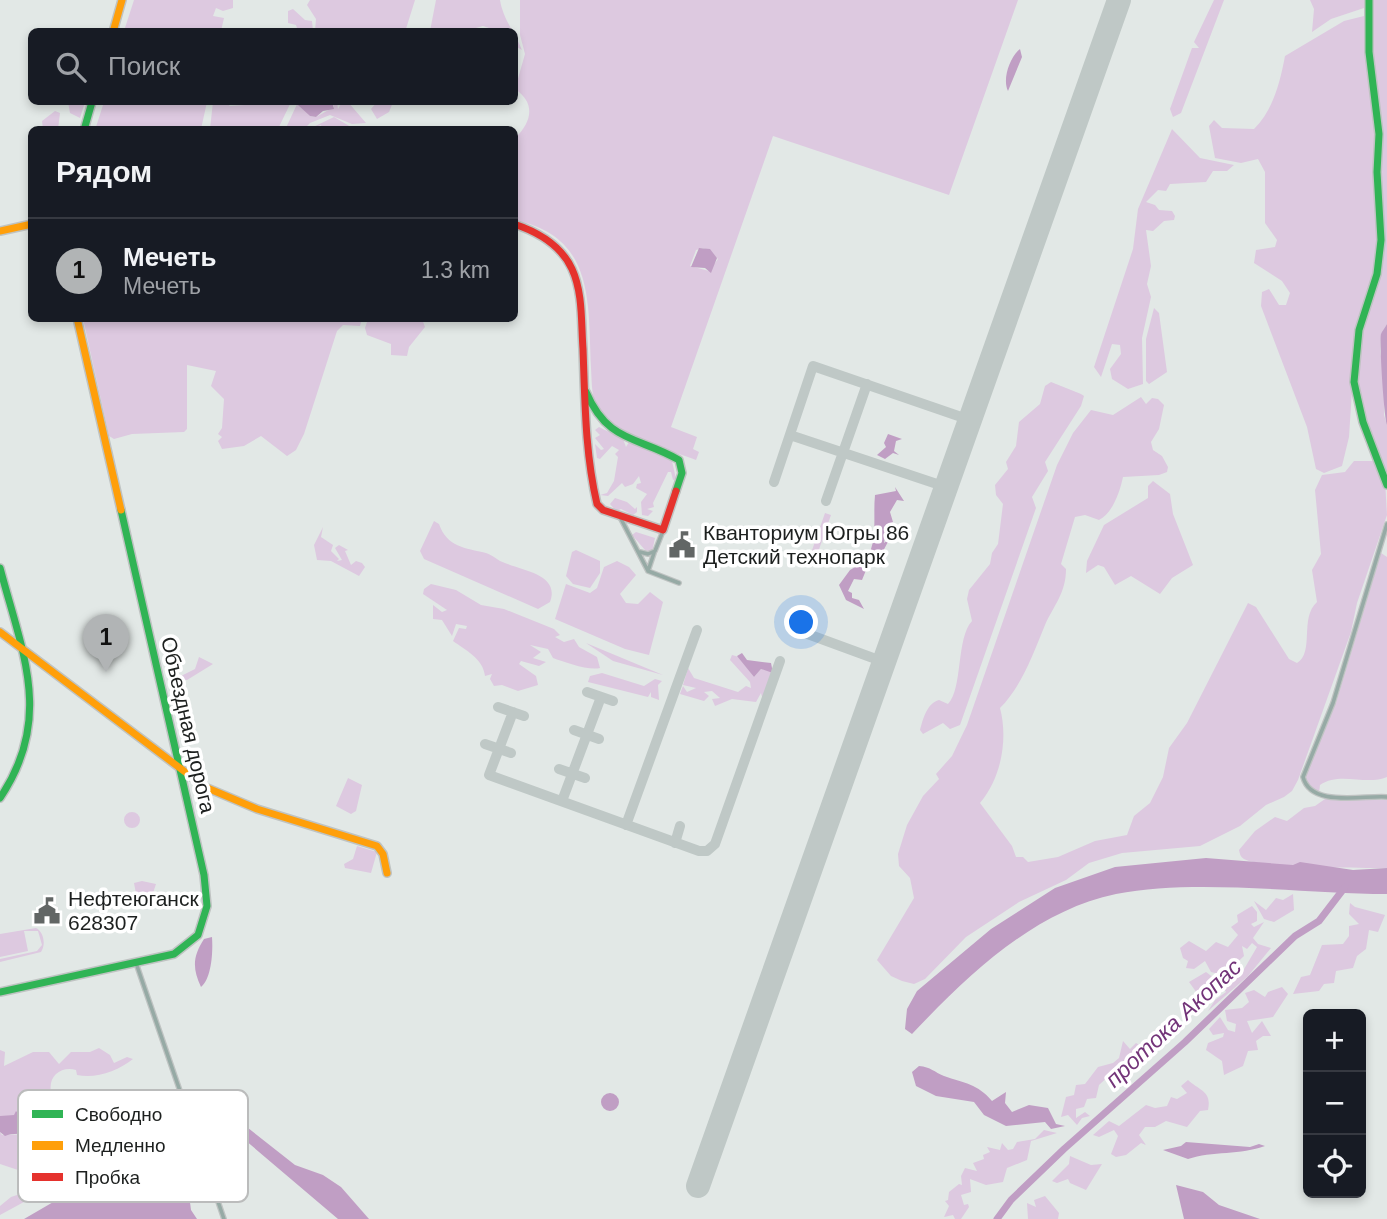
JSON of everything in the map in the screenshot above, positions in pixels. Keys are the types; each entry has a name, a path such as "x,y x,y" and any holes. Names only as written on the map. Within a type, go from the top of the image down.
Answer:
{"street":[{"path":"114,28 122,0"},
{"path":"1369,0 1369,52 1379,134 1377,172 1381,240 1377,274 1359,330 1354,382 1363,422 1387,485"},
{"path":"85,126 91,105"},
{"path":"0,231 28,225"},
{"path":"518,227 552,243 573,270 580,304 595,499 600,507 663,530"},
{"name":"Объездная дорога","path":"0,992 136,963 185,949 198,935 206,914 207,890 78,322"},
{"path":"586,392 598,420 618,433 679,460 682,472 648,571"},
{"path":"588,424 598,420"},
{"path":"619,515 648,571 679,583"},
{"path":"1387,524 1333,703 1303,777 1308,788 1319,796 1387,797"},
{"path":"636,548 644,554 655,551"},
{"path":"0,568 30,708 30,728 21,759 0,798"},
{"path":"0,632 205,787 241,803 377,846 383,854 387,873"},
{"path":"136,963 178,1090"},
{"path":"217,1202 223,1219"}],"shaded area":[{"path":"134,0 233,0 233,8 223,11 216,8 213,16 224,18 222,28 125,28"},
{"path":"310,0 415,0 406,28 315,28 316,19 307,5"},
{"path":"436,0 500,0 511,28 483,26 431,28"},
{"path":"520,0 1018,0 949,195 773,136 671,427 697,437 693,449 699,452 696,460 631,436 608,422 595,404 587,297 582,276 573,257 560,241 541,229 518,221 518,135 525,126 529,113 526,100 518,91 518,78 525,54 520,35","holes":["703,248 711,251 718,259 709,271 690,266 696,250"]},
{"path":"1214,0 1224,0 1181,113 1173,117 1170,109 1192,48 1199,48 1194,42"},
{"path":"1310,0 1365,0 1367,7 1331,19 1312,32 1314,9"},
{"path":"1371,0 1387,0 1387,324 1381,335 1380,351 1387,425 1387,474 1365,421 1357,382 1362,331 1379,274 1383,240 1376,79 1371,53 1374,21"},
{"path":"293,9 305,20 312,21 313,28 297,28 296,25 288,23 288,11"},
{"path":"1368,15 1366,52 1376,131 1375,182 1379,235 1373,280 1355,344 1349,437 1342,466 1324,473 1316,469 1307,427 1261,306 1262,292 1269,289 1279,305 1286,305 1290,293 1282,281 1254,263 1256,250 1275,247 1277,240 1265,223 1265,172 1258,159 1241,163 1215,158 1209,126 1214,120 1222,128 1254,129 1261,122 1275,96 1285,56 1344,21"},
{"path":"1020,49 1022,57 1008,91 1008,68"},
{"path":"69,105 84,105 80,118 70,113"},
{"path":"103,105 206,105 202,126 96,126"},
{"path":"213,105 290,105 279,126 210,126"},
{"path":"297,105 301,105 310,116 316,117 333,105 337,105 338,109 340,105 351,105 366,123 352,124 330,115 307,126 287,126"},
{"path":"298,105 333,105 334,109 323,111 316,117 310,116"},
{"path":"374,105 392,105 389,112 377,119 371,109"},
{"path":"55,111 60,113 58,126 43,126 42,121"},
{"path":"334,117 349,126 321,125 315,126"},
{"path":"1172,129 1200,158 1234,165 1227,171 1213,171 1206,182 1170,184 1166,191 1158,190 1146,202 1155,205 1159,210 1172,211 1175,216 1174,220 1164,221 1153,231 1146,230 1151,266 1147,284 1151,297 1142,338 1143,384 1128,389 1112,379 1110,369 1121,354 1120,345 1112,344 1101,377 1094,367 1133,249 1138,209"},
{"path":"699,248 710,249 717,258 711,273 705,268 691,267"},
{"path":"1154,308 1159,313 1167,372 1149,384 1146,381 1146,339"},
{"path":"84,322 361,322 360,326 343,325 337,331 304,434 296,450 287,456 261,436 244,446 222,449 218,441 222,437 218,434 222,428 224,399 211,386 216,371 187,365 187,429 184,432 132,434 114,439 109,436"},
{"path":"367,322 423,322 425,327 409,347 407,356 391,355 391,344 367,335"},
{"path":"1387,324 1387,425 1381,333"},
{"path":"1051,382 1084,396 1081,406 1045,462 1048,471 1032,497 1036,508 960,725 950,729 943,723 923,734 920,730 929,708 939,700 948,704 953,697 964,639 972,621 967,599 969,590 990,564 992,553 998,544 1003,504 996,495 995,485 1008,469 1006,462 1016,446 1019,422 1040,404 1045,386"},
{"path":"1141,397 1146,404 1152,398 1158,399 1164,405 1159,429 1151,442 1153,450 1162,456 1168,467 1167,472 1123,477 1115,501 1104,517 1099,520 1085,515 1075,517 1061,564 1066,569 1062,592 1021,680 1000,708 1003,732 1001,757 994,781 980,803 1012,846 1016,857 1023,857 1028,862 1058,857 1095,841 1127,835 1134,816 1150,803 1163,777 1169,748 1187,723 1248,603 1256,607 1289,659 1297,663 1302,658 1309,617 1317,602 1312,570 1321,554 1315,490 1322,475 1345,472 1354,461 1376,461 1385,480 1387,515 1357,603 1351,632 1298,780 1292,791 1284,797 1266,805 1240,826 1200,846 1122,853 1089,863 1066,880 1019,902 966,937 925,979 914,984 902,981 891,976 877,960 914,898 910,878 899,866 898,854 907,825 923,796 939,779 936,774 952,756 967,725 1057,465 1073,433 1091,410 1113,415"},
{"path":"599,427 623,439 626,447 629,442 672,461 676,479 673,480 671,472 668,472 653,503 654,507 647,509 653,511 648,516 642,515 641,502 647,494 636,488 637,484 641,483 639,476 633,484 625,487 622,483 608,496 600,495 607,493 614,481 618,457 615,454 619,450 612,446 600,459 597,458 595,444 601,450 604,449 595,438 600,435 595,430"},
{"path":"888,434 902,439 896,441 894,451 899,455 893,453 885,459 877,455 886,447 884,443"},
{"path":"1153,481 1170,494 1173,514 1193,565 1172,578 1160,594 1131,576 1115,585 1104,567 1098,565 1086,573 1087,561 1104,525 1148,498 1148,486"},
{"path":"895,487 904,501 897,500 890,512 893,522 887,526 884,543 890,538 881,555 873,556 870,552 874,531 875,495 896,491"},
{"path":"615,498 627,502 635,509 637,507 637,512 633,515 621,509 616,511 610,504"},
{"path":"825,513 831,515 816,558 810,556"},
{"path":"434,521 452,542 539,575 550,586 550,602 538,609 424,559 420,551"},
{"path":"323,527 321,537 333,545 331,551 339,559 337,561 342,560 335,548 339,545 348,550 345,551 351,565 356,561 365,567 359,576 331,561 317,560 314,545"},
{"path":"636,532 655,538 652,552 645,550 632,535"},
{"path":"576,550 600,561 600,573 590,588 573,584 566,576 572,552"},
{"path":"1381,553 1387,557 1387,777 1370,780 1336,779 1320,785 1319,793 1310,787 1305,777 1336,703"},
{"path":"871,558 862,580 854,579 848,591 852,593 852,598 859,600 864,609 846,600 839,585 850,570"},
{"path":"617,561 629,567 636,575 620,594 626,603 638,604 650,592 663,602 649,655 625,649 555,619 566,584 590,593 597,588 604,567"},
{"path":"431,584 456,590 481,605 504,609 554,629 560,635 555,637 564,642 574,639 579,647 597,657 600,668 563,662 553,658 548,649 530,645 541,652 533,658 546,662 539,666 521,661 519,664 536,676 538,685 518,691 502,685 494,686 490,679 492,674 485,676 477,659 453,641 459,628 466,629 467,626 456,624 452,636 442,620 433,619 433,605 442,612 447,610 423,594 424,589"},
{"path":"586,643 663,675 613,661"},
{"path":"742,653 747,660 771,663 773,673 761,669 754,677 737,656"},
{"path":"732,655 739,657 754,677 761,669 776,672 764,705 761,693 756,702 732,699 715,706 712,699 720,698 712,691 704,692 709,696 704,701 680,694 683,686 687,692 696,688 683,685 688,668 694,678 738,692 746,686 751,688 750,682 730,660"},
{"path":"199,657 213,664 187,680 181,679 181,676 195,669"},
{"path":"602,673 644,686 655,679 662,681 658,685 659,700 651,697 651,692 648,697 588,682 590,676"},
{"path":"348,778 362,785 356,811 351,814 336,806"},
{"path":"1325,799 1387,800 1387,868 1269,864 1253,862 1241,856 1239,850 1255,831 1275,817 1287,821 1304,808 1315,806"},
{"path":"129,812 135,812 140,820 138,826 129,828 124,823 124,817"},
{"path":"357,846 377,852 371,873 345,868 344,864 353,859"},
{"path":"1206,858 1293,865 1300,862 1353,870 1387,868 1387,894 1181,887 1147,889 1086,902 1030,930 1004,948 912,1034 905,1029 907,1009 917,991 991,929 1055,888 1115,867"},
{"path":"142,881 156,884 152,896 137,899 134,883"},
{"path":"1293,894 1294,910 1274,922 1264,919 1254,901 1266,910 1276,898 1283,900"},
{"path":"1350,903 1355,907 1385,915 1378,932 1369,930 1366,949 1357,956 1353,968 1336,971 1334,983 1324,984 1319,991 1293,994 1301,977 1310,975 1322,945 1343,944 1349,936 1349,926 1359,924 1349,914"},
{"path":"1252,906 1257,912 1257,921 1251,924 1254,927 1264,922 1253,938 1258,944 1271,948 1248,976 1208,1011 1215,1000 1226,992 1223,987 1217,986 1218,981 1240,976 1257,947 1252,943 1247,949 1242,946 1244,956 1229,970 1221,973 1211,972 1205,961 1194,969 1186,968 1188,961 1183,958 1180,948 1189,941 1206,951 1216,942 1228,947 1238,935 1231,927 1238,922 1237,915"},
{"path":"36,928 41,932 43,939 41,952 0,962 0,959 37,951 42,945 38,931 24,931 28,951 0,957 0,934"},
{"path":"212,937 210,971 201,987 195,968 196,957 204,939"},
{"path":"1206,972 1214,978 1215,985 1210,994 1202,1000 1189,982"},
{"path":"1282,987 1288,994 1273,1017 1247,1021 1252,1033 1262,1021 1271,1036 1263,1036 1256,1041 1258,1050 1248,1051 1243,1066 1224,1075 1222,1061 1206,1050 1208,1043 1223,1037 1224,1033 1213,1035 1209,1029 1220,1017 1228,1030 1235,1032 1236,1024 1227,1021 1225,1010 1242,1008 1249,1002 1245,993 1254,990 1265,997 1268,992"},
{"path":"1123,1041 1130,1049 1136,1043 1141,1046 1134,1051 1126,1065 1116,1069 1117,1076 1113,1072 1099,1085 1096,1098 1087,1099 1084,1107 1076,1109 1076,1118 1085,1112 1090,1116 1082,1118 1077,1125 1068,1115 1061,1117 1066,1097 1074,1095 1076,1085 1085,1084 1098,1067 1113,1063 1119,1058"},
{"path":"99,1048 110,1055 114,1063 127,1057 133,1059 121,1067 99,1075 77,1075 76,1070 70,1069 61,1071 54,1077 51,1090 18,1090 18,1117 0,1116 0,1050 5,1052 4,1066 33,1052 49,1052 59,1064 71,1052 90,1052"},
{"path":"919,1066 976,1087 992,1101 1006,1092 1005,1103 1012,1112 1029,1105 1048,1108 1056,1124 1065,1126 1051,1129 1045,1122 1006,1126 984,1115 974,1102 936,1096 916,1086 912,1072"},
{"path":"1188,1080 1207,1095 1209,1104 1208,1110 1200,1111 1187,1127 1166,1121 1155,1127 1145,1127 1139,1135 1146,1145 1141,1143 1126,1155 1116,1157 1111,1154 1118,1136 1114,1130 1099,1137 1093,1135 1109,1121 1119,1126 1146,1105 1155,1108 1167,1106 1171,1097 1177,1099 1187,1093 1181,1086"},
{"path":"610,1093 616,1096 619,1102 616,1108 610,1111 604,1108 601,1102 604,1096"},
{"path":"16,1111 18,1134 5,1136 0,1132 0,1116 14,1115"},
{"path":"248,1128 295,1165 323,1175 341,1187 369,1219 338,1219 248,1143"},
{"path":"1044,1130 1057,1133 1031,1141 1027,1160 1007,1168 1003,1182 986,1185 970,1179 971,1192 961,1195 964,1205 968,1204 969,1207 961,1219 955,1219 953,1215 944,1217 949,1206 945,1201 948,1200 949,1192 959,1184 962,1185 961,1176 965,1168 977,1171 973,1163 984,1159 983,1155 990,1152 987,1147 1000,1150 1002,1143 1008,1150 1013,1149 1017,1142 1035,1139"},
{"path":"0,1132 2,1135 18,1135 18,1170 0,1164"},
{"path":"1186,1142 1265,1146 1188,1159 1163,1150 1181,1146"},
{"path":"1070,1156 1091,1165 1102,1164 1086,1190 1070,1183 1068,1179 1057,1183 1052,1181 1069,1164"},
{"path":"1176,1185 1203,1192 1219,1205 1260,1219 1184,1219"},
{"path":"18,1195 18,1202 24,1202 0,1215 0,1206"},
{"path":"1045,1196 1059,1213 1058,1219 1028,1219 1027,1203 1036,1207 1034,1200"},
{"path":"53,1202 190,1202 197,1219 24,1219"}],"waterway":[{"name":"протока Акопас","path":"997,1219 1011,1200 1064,1149 1185,1042 1295,936 1319,921 1345,887"}],"taxiway":[{"path":"774,482 813,366 970,420"},
{"path":"826,501 867,384"},
{"path":"790,435 946,487"},
{"path":"794,629 884,662"},
{"path":"626,825 697,630"},
{"path":"513,712 489,775 699,851 707,851 715,844 780,661"},
{"path":"587,692 613,701"},
{"path":"562,801 601,697"},
{"path":"498,707 524,716"},
{"path":"574,730 599,739"},
{"path":"485,744 511,753"},
{"path":"559,769 585,778"},
{"path":"675,843 680,826"}],"runway":[{"path":"698,1186 1119,0"}],"traffic: fast":[{"path":"1369,0 1369,52 1379,134 1377,172 1381,240 1377,274 1359,330 1354,382 1363,422 1387,485"},
{"path":"85,126 91,105"},
{"path":"586,392 595,409 614,430 679,460 682,473 676,491"},
{"path":"0,992 174,954 198,935 207,906 204,875 121,510"},
{"path":"0,568 24,657 30,712 26,740 16,769 0,798"}],"traffic: slow":[{"path":"114,28 122,0"},
{"path":"0,231 28,225"},
{"path":"78,322 121,510"},
{"path":"0,632 205,787 257,809 377,846 383,854 387,873"}],"traffic: jam":[{"path":"518,226 540,235 555,246 576,278 581,308 588,446 597,504 603,510 663,530 676,491"}],"place":[{"name":"Кванториум Югры 86 Детский технопарк","path":"682,545"},
{"name":"Мечеть","path":"106,672"},
{"name":"Нефтеюганск 628307","path":"47,911"}]}
